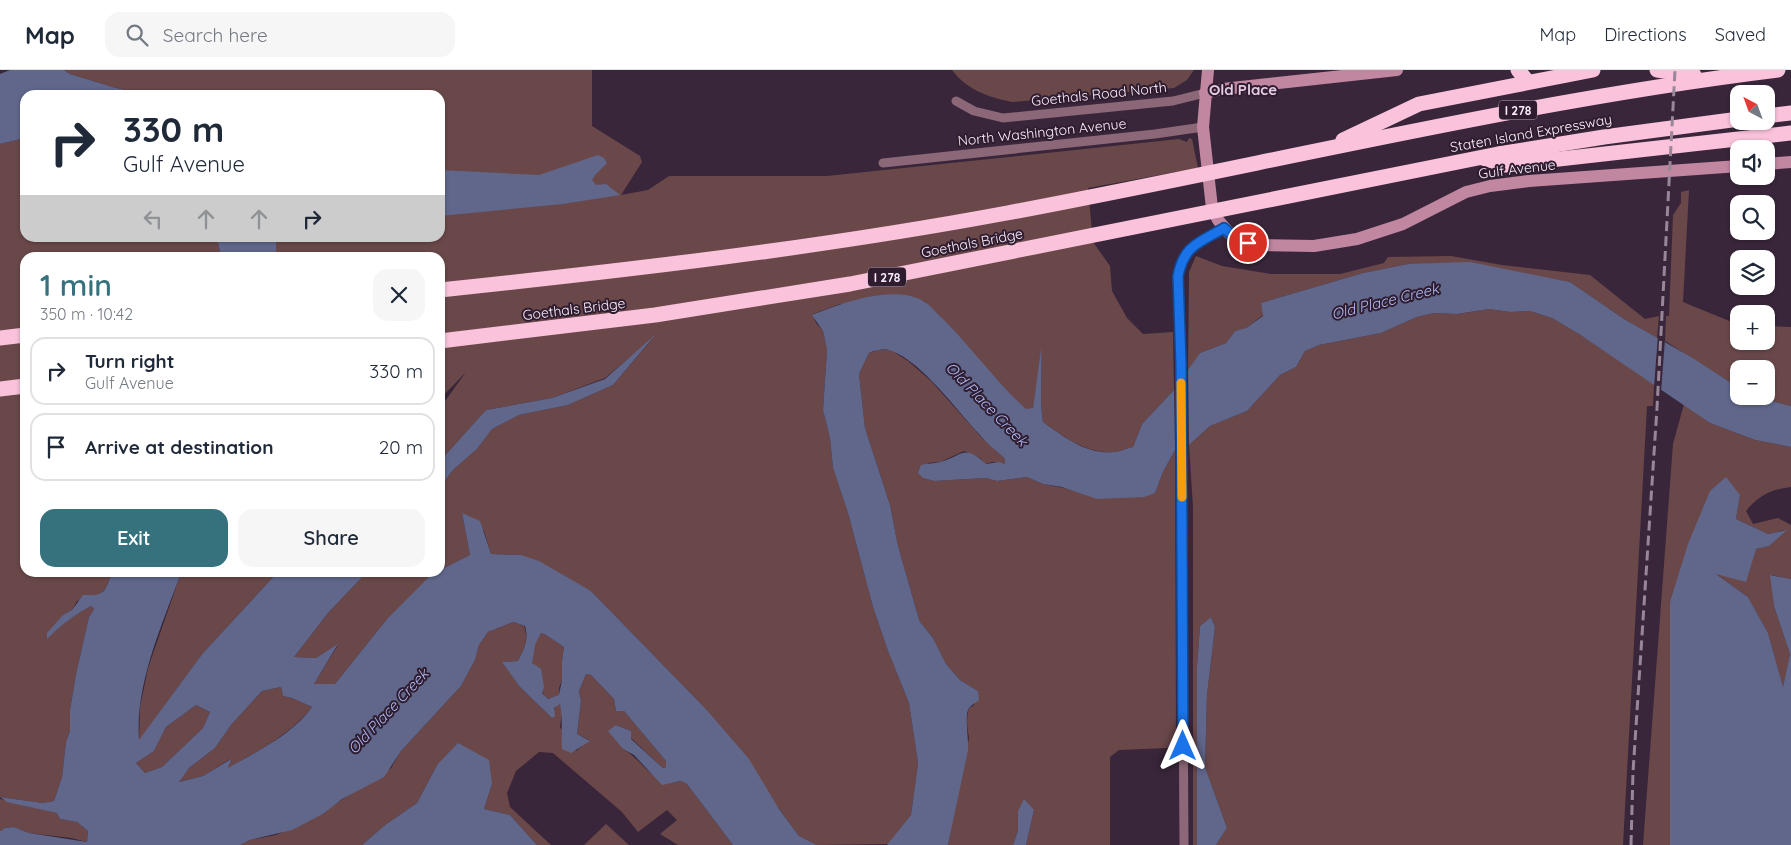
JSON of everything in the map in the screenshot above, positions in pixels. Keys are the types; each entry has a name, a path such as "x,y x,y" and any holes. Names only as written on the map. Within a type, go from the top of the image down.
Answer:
{"highway":[{"path":"1518,70 1528,82"},
{"path":"1324,150 1419,104 1593,70"},
{"path":"1657,70 1713,78"},
{"name":"Staten Island Expressway","path":"1324,150 1554,103 1713,78 1778,70"},
{"path":"1775,115 1791,113"},
{"name":"Staten Island Expressway","path":"1330,188 1482,158 1604,137 1730,120"},
{"path":"1482,158 1506,165 1791,133"},
{"name":"Goethals Bridge","path":"445,289 661,266 866,237 1011,212 1324,150"},
{"name":"Goethals Bridge","path":"445,341 646,316 850,284 1330,188"},
{"path":"0,338 20,336"},
{"path":"0,389 20,387"}],"street":[{"path":"1184,845 1182,451 1178,276 1181,262 1187,251 1224,228 1212,208 1203,127 1208,70"},
{"name":"Goethals Road North","path":"956,101 974,111 1003,118 1173,101 1223,89 1397,70"},
{"name":"North Washington Avenue","path":"883,163 1155,134 1203,127"},
{"path":"1775,163 1791,162"},
{"name":"Gulf Avenue","path":"1224,228 1235,238 1257,245 1302,247 1328,245 1357,239 1391,228 1454,197 1490,186 1530,181 1730,167"}],"shaded area":[{"path":"64,70 592,70 592,126 640,156 642,162 621,195 648,190 669,176 827,176 1179,139 1187,142 1189,138 1192,139 1198,168 1088,188 1093,242 1110,266 1112,291 1127,318 1143,334 1173,332 1174,390 1142,424 1133,447 1116,452 1094,450 1068,439 1043,422 1041,405 1041,352 1033,409 1026,409 924,301 840,304 813,314 816,323 823,331 827,350 823,410 830,438 833,468 848,513 873,607 909,703 918,763 911,815 889,844 817,845 799,836 705,708 591,591 521,555 491,554 484,531 462,513 470,555 445,568 445,480 453,470 477,449 492,429 519,415 568,405 613,385 653,338 605,378 552,398 486,410 445,455 445,401 466,372 445,394 445,252 276,252 276,242 445,242 445,90 126,90 70,74"},
{"path":"952,70 1194,70 1187,80 1174,88 1012,102 995,98 971,88"},
{"path":"20,139 20,242 218,242 220,252 20,252 20,577 110,577 106,587 100,594 77,601 72,610 63,615 47,638 79,613 91,606 94,609 89,617 76,674 70,710 70,731 66,742 62,777 54,801 43,803 0,797 0,144"},
{"path":"1689,190 1683,302 1730,321 1730,350 1775,350 1775,326 1791,327 1791,406 1775,402 1775,360 1730,360 1730,382 1665,341 1666,316 1669,316 1673,215 1681,203 1681,192"},
{"path":"1196,256 1222,266 1271,274 1340,274 1384,263 1388,257 1451,256 1502,265 1590,275 1645,319 1659,316 1657,338 1624,319 1570,282 1523,273 1408,264 1363,273 1261,303 1263,315 1246,328 1235,331 1226,343 1200,353 1188,372 1189,272"},
{"path":"1489,309 1510,312 1530,311 1552,318 1654,384 1653,406 1647,406 1623,845 1216,845 1227,828 1205,767 1207,695 1215,627 1211,617 1200,626 1197,667 1197,845 1193,845 1193,507 1189,445 1210,426 1247,411 1280,375 1296,367 1305,351 1319,345 1381,333 1417,317 1434,313 1457,314"},
{"path":"878,350 891,350 908,361 931,381 982,438 1005,459 1005,464 992,462 985,464 980,458 964,451 940,462 928,463 923,478 934,481 986,478 997,481 1027,477 1043,484 1074,490 1155,493 1163,472 1175,450 1176,737 1168,748 1119,750 1110,757 1110,845 1026,845 1034,810 1018,811 1018,831 1013,845 948,845 969,738 968,712 969,708 974,705 978,691 960,680 946,664 933,638 920,622 916,609 898,546 890,505 865,428 859,374 869,353"},
{"path":"1684,404 1710,423 1755,440 1791,447 1791,487 1778,489 1766,494 1755,501 1746,511 1753,524 1778,518 1791,525 1791,579 1771,575 1774,606 1790,654 1783,688 1768,633 1748,597 1715,573 1756,549 1769,546 1785,530 1768,534 1736,519 1740,495 1670,602 1670,845 1643,845 1673,444"},
{"path":"180,577 273,577 203,653 139,741 140,707 148,668"},
{"path":"362,577 432,577 387,619 335,684 314,684 338,645 316,658 294,657 328,613"},
{"path":"513,622 524,626 525,644 518,661 503,662 520,687 552,718 558,696 548,699 544,695 534,673 532,655 534,646 541,633 564,647 562,680 559,688 562,713 560,727 576,751 589,740 577,734 581,701 579,691 586,674 591,675 614,699 616,711 624,711 666,761 666,767 663,768 631,738 631,731 616,725 623,749 657,778 672,783 681,781 687,784 733,845 678,845 660,834 677,820 667,810 638,832 622,812 553,753 539,752 516,771 507,793 510,807 551,845 537,845 510,815 484,809 492,784 437,765 417,803 385,825 362,845 240,845 250,840 276,835 323,814 332,806 391,768 401,751 461,686 475,660 479,645 488,632"},
{"path":"281,687 283,696 312,707 294,726 272,742 227,769 230,759 203,776 178,782 189,768 215,748 231,725 262,691"},
{"path":"196,705 210,712 203,728 162,767 145,773 136,763 154,751 166,727"},
{"path":"0,799 57,813 60,819 77,822 88,831 87,842 29,833 14,827 5,828 0,831"},
{"path":"606,824 629,845 584,845"}],"water":[{"path":"10,70 64,70 70,74 126,90 20,90 20,139 0,144 0,74"},
{"path":"598,155 604,158 607,163 592,180 596,185 606,184 620,195 563,204 445,216 445,170 539,175"},
{"path":"218,242 276,242 276,252 220,252"},
{"name":"Old Place Creek","path":"1470,262 1570,282 1624,319 1691,357 1730,382 1730,405 1775,405 1775,402 1791,406 1791,447 1755,440 1710,423 1579,334 1552,318 1530,311 1510,312 1489,309 1457,314 1434,313 1417,317 1381,333 1319,345 1305,351 1296,367 1280,375 1247,411 1210,426 1189,445 1175,450 1163,472 1155,493 1144,497 1097,499 1062,487 1043,484 1027,477 997,481 986,478 934,481 923,478 918,473 921,465 948,460 963,453 972,454 986,464 999,462 1005,464 1005,459 916,366 904,357 889,350 869,353 859,374 865,428 890,505 898,546 920,622 933,638 946,664 960,680 978,691 979,700 968,711 968,750 948,845 887,845 911,815 918,763 909,703 873,607 848,513 833,468 830,438 823,410 827,350 823,331 812,315 852,301 883,295 898,294 911,296 923,301 954,330 1004,388 1026,409 1033,408 1041,349 1041,404 1043,422 1085,448 1094,451 1116,452 1133,447 1142,424 1174,390 1200,353 1226,343 1235,331 1246,328 1263,316 1261,303 1363,273 1408,264"},
{"path":"656,334 613,385 568,405 519,415 492,429 477,449 453,470 445,480 445,455 486,410 552,398 605,379"},
{"path":"1726,477 1740,495 1736,519 1768,534 1787,530 1769,546 1756,549 1746,582 1716,574 1748,597 1768,633 1783,687 1790,654 1774,606 1770,575 1791,579 1791,845 1670,845 1670,602 1688,544 1710,491"},
{"name":"Old Place Creek","path":"462,513 480,521 491,554 521,555 539,561 591,591 705,708 749,759 779,809 799,836 817,845 733,845 687,784 681,781 662,785 634,755 623,749 608,731 616,725 631,731 631,739 663,768 666,767 666,761 624,711 616,711 614,699 591,675 586,674 579,691 581,701 577,734 590,741 571,753 562,749 560,704 554,708 555,716 552,718 520,687 502,662 518,661 525,644 525,626 513,622 488,632 479,645 475,660 461,686 401,751 384,777 342,799 323,814 292,830 250,840 240,845 0,845 0,831 5,828 14,827 29,833 87,842 88,831 77,822 60,819 57,813 7,802 0,797 43,803 54,801 62,777 66,742 70,731 70,710 76,674 89,617 94,609 91,606 79,613 47,639 47,633 63,615 72,610 83,595 96,595 103,592 110,577 179,577 151,655 141,698 139,740 203,653 273,577 362,577 328,613 294,657 316,658 338,644 314,684 335,684 387,619 429,577 445,577 445,568 470,555","holes":["541,633 564,647 559,695 548,699 542,693 544,687 541,669 532,663 535,645","281,687 283,696 312,707 295,726 262,749 228,768 231,759 203,776 179,782 189,768 215,748 231,725 262,691","196,705 210,712 203,728 162,767 145,773 136,763 154,751 166,727"]},
{"path":"1211,617 1215,627 1207,695 1205,767 1227,828 1216,845 1197,845 1197,667 1200,626"},
{"path":"458,743 489,760 492,784 484,809 510,815 537,845 362,845 385,825 417,803 437,765"},
{"path":"1024,799 1034,810 1026,845 1013,845 1018,831 1018,811"}],"pier":[{"path":"1658,335 1665,339 1661,392 1654,387"},
{"path":"1188,367 1189,447 1175,450 1174,386"}],"railway":[{"path":"1631,845 1633,772 1657,408 1675,70"}],"slow traffic":[{"path":"1181,383 1182,497"}],"district":[{"name":"Old Place","path":"1243,89"}],"route":[{"path":"1183,746 1181,364 1178,276 1181,262 1187,251 1224,228 1235,238 1248,243"}]}
